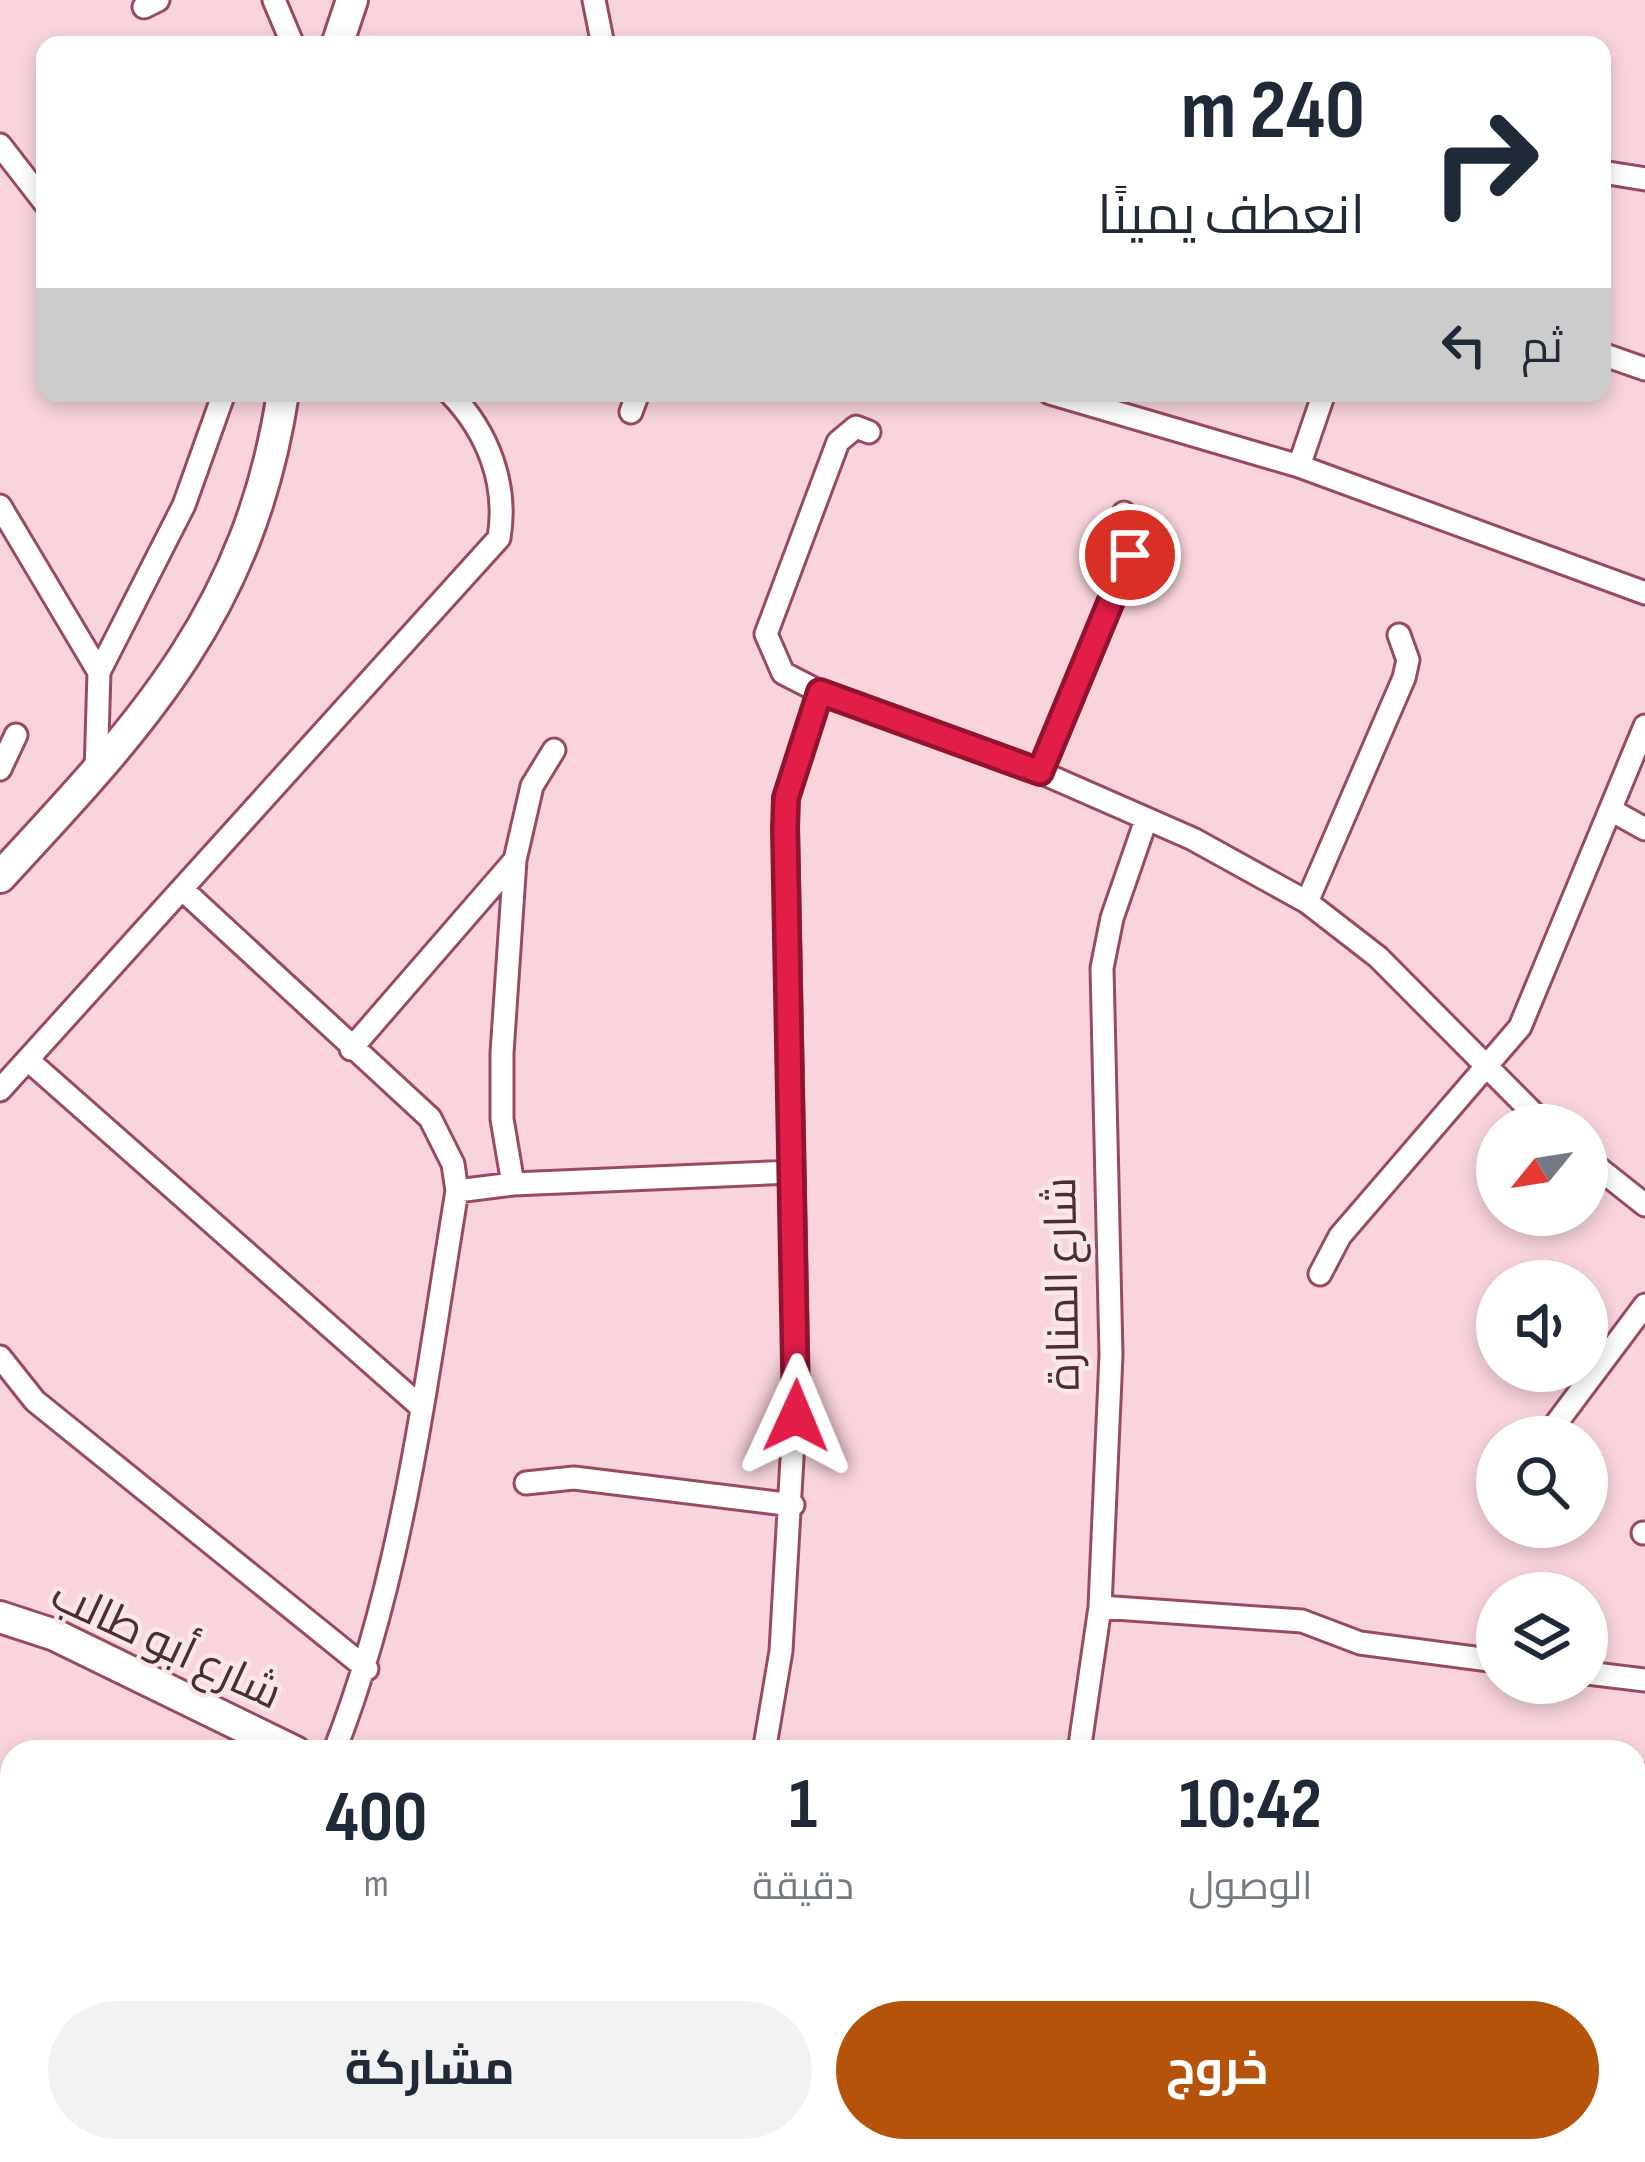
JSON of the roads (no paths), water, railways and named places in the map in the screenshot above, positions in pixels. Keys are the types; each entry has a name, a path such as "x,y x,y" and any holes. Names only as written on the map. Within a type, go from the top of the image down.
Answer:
{"street":[{"path":"274,0 288,36"},
{"path":"340,36 352,0"},
{"path":"594,0 601,36"},
{"path":"0,145 36,191"},
{"path":"1611,173 1645,178"},
{"path":"1611,356 1645,369"},
{"path":"96,773 99,672 184,505 221,402"},
{"path":"0,877 142,721 210,621 244,548 277,436 282,402"},
{"path":"0,1090 499,538 503,512 496,472 476,420 459,402"},
{"path":"1081,402 1300,466 1645,593"},
{"path":"1300,466 1321,402"},
{"path":"869,432 856,427 838,442 766,634 783,673 820,692 1040,772 1250,868 1307,902 1378,957 1524,1104"},
{"path":"0,506 99,672"},
{"path":"1040,772 1133,546 1124,513"},
{"path":"1307,902 1404,678 1408,660 1399,635"},
{"path":"766,1740 781,1652 793,1505 797,1371 786,798 820,692"},
{"path":"1320,1274 1340,1236 1489,1069 1520,1027 1645,726"},
{"path":"0,769 16,735"},
{"path":"513,1184 502,1119 502,1075 515,860 532,786 554,750"},
{"path":"1611,809 1645,829"},
{"name":"شارع المنارة","path":"1081,1740 1100,1607 1111,1355 1102,968 1112,918 1147,820"},
{"path":"352,1049 515,860"},
{"path":"182,890 430,1118 453,1164 457,1191 421,1406 367,1669 339,1740"},
{"path":"28,1060 421,1406"},
{"path":"457,1191 513,1184 792,1172"},
{"path":"1608,1176 1645,1205"},
{"path":"1562,1416 1645,1305"},
{"path":"0,1357 11,1377 48,1412 367,1669"},
{"path":"526,1484 574,1478 793,1505"},
{"path":"0,1594 55,1635"},
{"path":"1100,1607 1302,1621 1360,1643 1476,1658"},
{"name":"شارع أبو طالب","path":"0,1617 55,1635 270,1740"},
{"path":"1608,1675 1645,1680"}]}
